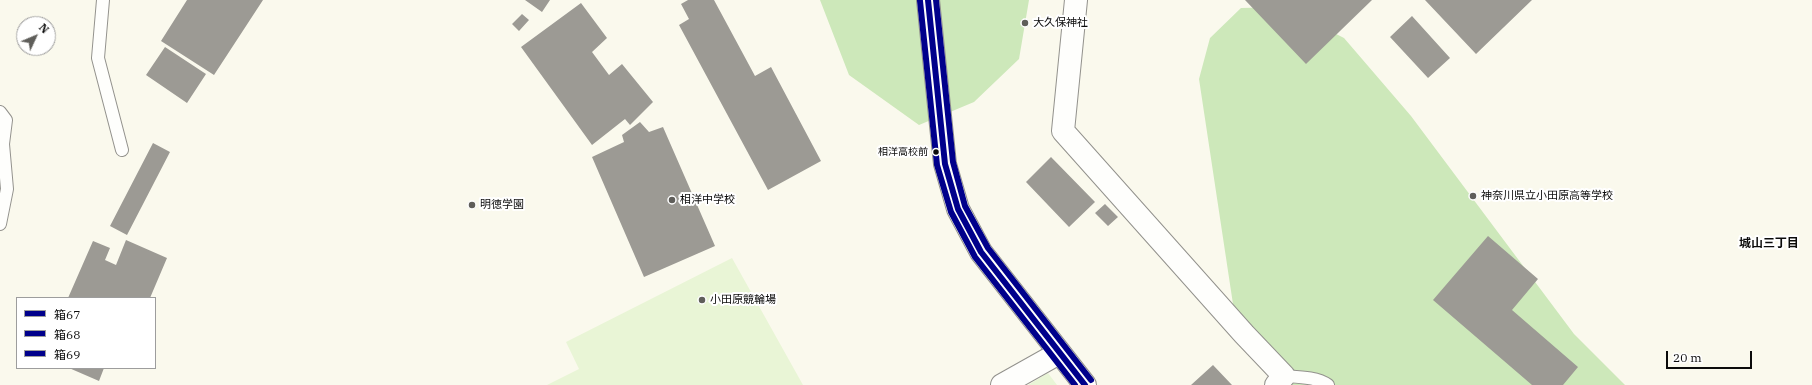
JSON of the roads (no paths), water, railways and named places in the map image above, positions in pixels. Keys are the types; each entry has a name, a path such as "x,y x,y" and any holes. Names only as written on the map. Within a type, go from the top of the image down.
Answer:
{"street":[{"path":"928,0 945,164 958,209 981,252 1084,385"},
{"path":"1076,0 1062,132 1244,334 1280,380"},
{"path":"1002,385 1059,353"}],"lane":[{"path":"103,0 98,58 122,150"},
{"path":"0,112 6,120 1,148 7,189 0,224"},
{"path":"1280,380 1303,377 1325,382 1328,385"}],"place":[{"name":"大久保神社","path":"1025,23"},
{"name":"相洋高校前","path":"936,152"},
{"name":"神奈川県立小田原高等学校","path":"1473,196"},
{"name":"相洋中学校","path":"672,200"},
{"name":"明徳学園","path":"472,205"},
{"name":"小田原競輪場","path":"702,300"}],"district":[{"name":"城山三丁目","path":"1769,244"}]}
